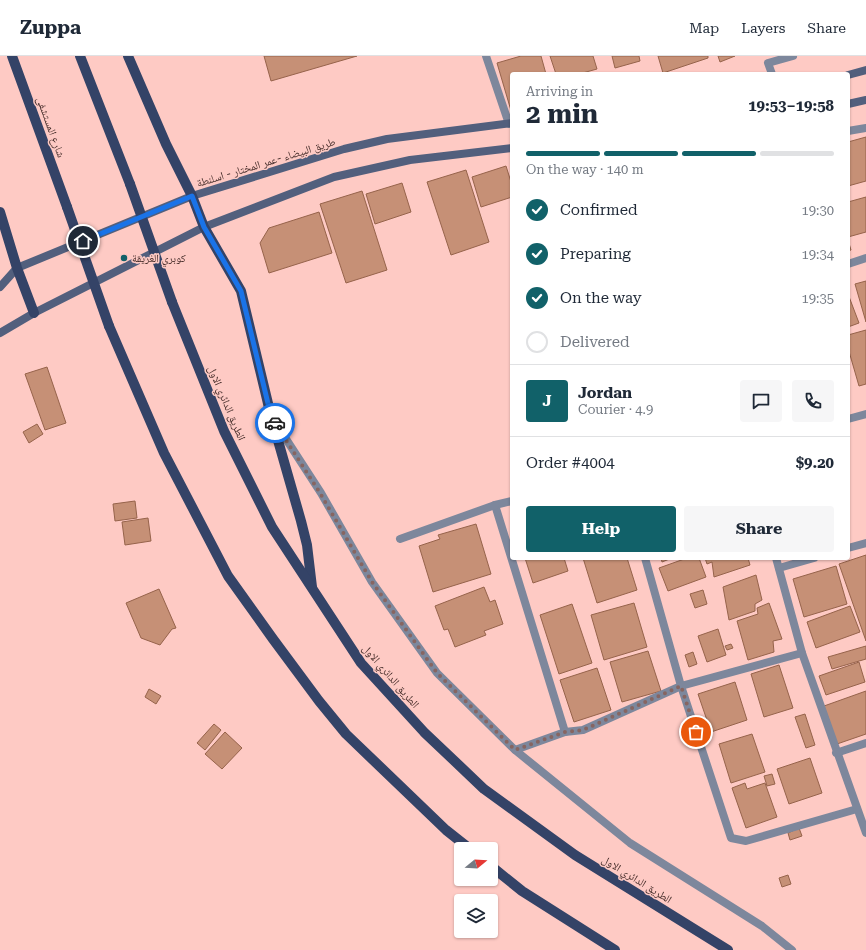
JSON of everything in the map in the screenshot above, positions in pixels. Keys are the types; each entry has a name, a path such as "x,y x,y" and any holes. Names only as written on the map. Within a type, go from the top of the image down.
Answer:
{"main road":[{"name":"شارع المستشفى","path":"12,56 109,326 164,453 228,576 277,645 346,734 446,830 461,842"},
{"name":"الطريق الدائري الاول","path":"80,56 130,184 172,302 224,431 272,527 361,663 424,732 484,789 575,855 728,950"},
{"path":"128,56 166,144 192,196 204,227 241,291 271,416 307,545 313,591"},
{"path":"850,74 866,70"},
{"path":"850,104 866,100"},
{"name":"طريق البيضاء -عمر المختار - اسلنطة","path":"0,287 17,268 192,196 344,149 387,139 510,123"},
{"path":"0,333 34,313 204,227 334,177 410,160 510,148"},
{"path":"0,212 17,268 34,313"},
{"path":"498,872 522,891 615,950"}],"street":[{"path":"486,56 510,123"},
{"path":"771,72 767,59 793,56"},
{"path":"850,131 866,128"},
{"path":"850,263 866,258"},
{"path":"850,418 866,414"},
{"path":"271,416 320,493 372,582 437,673 515,750 630,843 762,926 792,950"},
{"path":"400,539 510,501"},
{"path":"495,505 510,554"},
{"path":"850,547 866,543"},
{"path":"512,560 565,732"},
{"path":"647,560 681,686 731,838 746,841 857,809"},
{"path":"777,560 802,653 857,809 864,816 866,833"},
{"path":"779,568 807,560"},
{"path":"515,750 565,732 583,730 681,686 802,653"},
{"path":"836,753 866,743"}],"building":[{"path":"264,56 357,56 271,81"},
{"path":"521,56 541,56 545,72 510,72 510,107 497,63"},
{"path":"550,56 593,56 597,69 586,72 555,72"},
{"path":"612,56 639,56 640,61 615,68"},
{"path":"658,56 708,56 708,58 663,72"},
{"path":"718,56 735,56 720,62"},
{"path":"866,137 866,181 850,185 850,141"},
{"path":"506,166 510,179 510,198 481,207 472,177"},
{"path":"466,170 489,242 451,255 427,182"},
{"path":"402,183 411,212 375,224 366,194"},
{"path":"362,191 387,270 346,283 320,204"},
{"path":"866,197 866,232 850,236 850,201"},
{"path":"319,212 332,253 269,273 260,243 269,228"},
{"path":"866,281 866,322 855,284"},
{"path":"850,299 859,323 850,326"},
{"path":"866,330 866,384 859,386 850,355 850,334"},
{"path":"47,367 66,423 45,430 25,374"},
{"path":"37,424 43,434 29,443 23,432"},
{"path":"135,501 137,518 115,521 113,504"},
{"path":"148,518 151,541 125,545 122,522"},
{"path":"476,524 491,574 433,592 419,546 440,539 438,535"},
{"path":"866,555 866,641 839,564"},
{"path":"526,560 565,560 568,571 533,583"},
{"path":"584,560 628,560 637,590 597,603"},
{"path":"681,560 700,560 706,577 668,591 659,568"},
{"path":"706,560 749,560 750,565 714,577 712,562 707,564"},
{"path":"836,566 847,604 804,617 793,579"},
{"path":"756,575 762,600 755,604 755,611 729,620 723,587"},
{"path":"484,587 490,602 495,600 503,624 484,631 486,635 455,647 448,629 444,630 435,606"},
{"path":"159,589 176,628 172,629 160,645 141,638 126,603"},
{"path":"703,590 707,604 695,608 690,594"},
{"path":"634,603 647,647 604,660 591,615"},
{"path":"769,603 782,639 773,641 774,652 748,660 737,621 758,614 757,608"},
{"path":"572,604 592,663 559,674 540,615"},
{"path":"850,606 860,632 816,648 807,622"},
{"path":"718,629 726,655 707,662 698,636"},
{"path":"731,644 733,648 727,650 725,646"},
{"path":"866,646 866,659 832,669 828,657"},
{"path":"648,651 661,691 622,702 610,662"},
{"path":"693,652 697,664 689,667 685,655"},
{"path":"859,662 865,682 826,695 819,676"},
{"path":"779,665 793,708 764,717 751,674"},
{"path":"597,668 611,710 574,722 560,680"},
{"path":"735,682 747,720 711,732 698,694"},
{"path":"149,689 161,696 156,704 145,697"},
{"path":"866,691 866,734 837,744 824,706"},
{"path":"805,714 815,745 806,748 795,717"},
{"path":"214,724 221,730 205,750 197,743"},
{"path":"225,732 242,748 222,769 205,754"},
{"path":"752,734 765,772 731,783 719,744"},
{"path":"810,758 822,793 789,804 777,769"},
{"path":"772,774 775,784 767,786 764,776"},
{"path":"745,783 747,789 765,783 777,817 746,828 732,788"},
{"path":"799,828 802,836 790,840 788,833"},
{"path":"788,875 791,884 782,887 779,878"}],"way so far":[{"path":"275,423 320,493 372,582 437,673 515,750 565,732 583,730 681,686 696,732"}],"place":[{"name":"كوبري الغريقة","path":"124,258"}],"route":[{"path":"83,241 192,196 204,227 241,291 271,416 275,423"}]}
